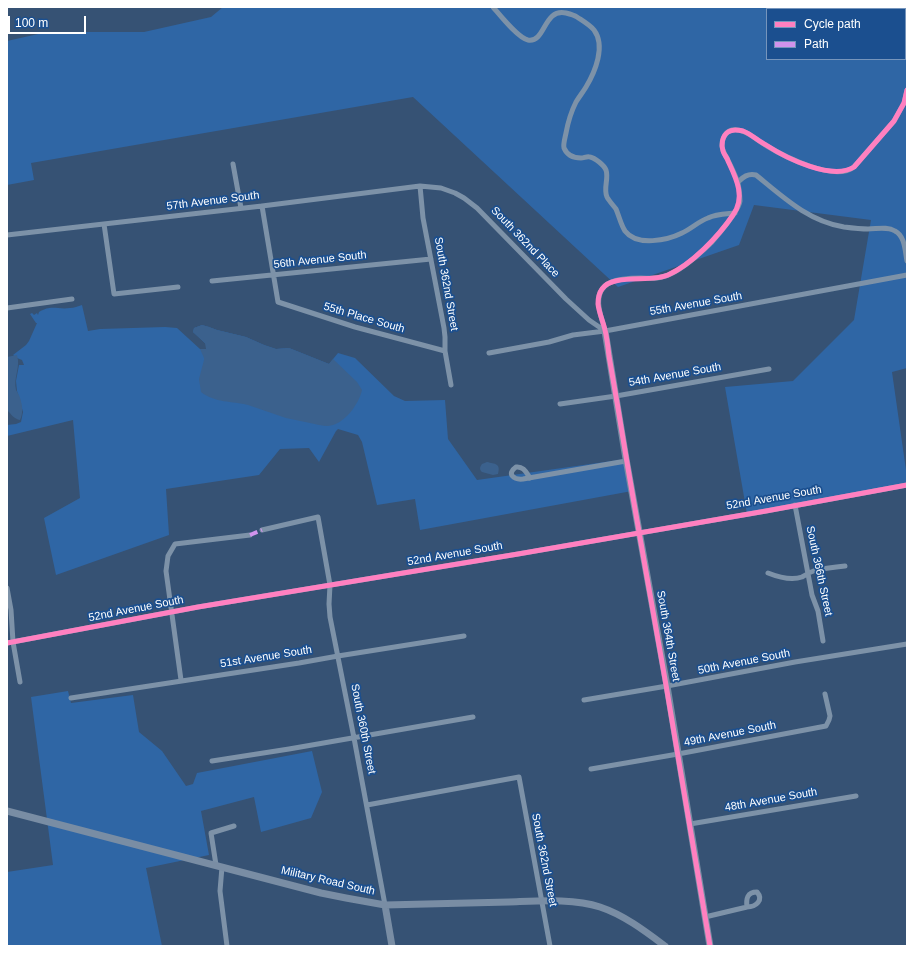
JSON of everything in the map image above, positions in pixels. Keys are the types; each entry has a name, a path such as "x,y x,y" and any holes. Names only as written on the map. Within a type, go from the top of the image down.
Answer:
{"main road":[{"name":"South 364th Street","path":"605,331 626,461 667,686 710,946"},
{"name":"Military Road South","path":"7,811 321,893 385,905 542,901 588,903 615,913 643,930 665,946"},
{"name":"South 360th Street","path":"385,905 392,946"}],"street":[{"path":"493,7 518,34 528,40 536,38 540,35 546,23 555,14 561,12 574,15 594,30 600,50 596,66 571,113 564,147 571,156 580,158 590,157 601,162 606,170 607,196 615,208 625,231 639,240 656,240 682,233 709,217 735,213"},
{"path":"605,331 598,306 599,296 604,286 620,280 657,278 669,275 707,246 721,232 735,213 740,202 738,182 722,148 724,137 728,132 736,130 744,132 780,153 819,169 831,172 848,171 854,167 894,121 904,103 907,90"},
{"path":"233,164 242,208"},
{"path":"738,182 745,176 756,174 790,203 817,219 844,227 887,228 895,231 903,240 907,261"},
{"name":"57th Avenue South","path":"7,235 262,206 420,186"},
{"name":"South 362nd Street","path":"420,186 423,218 444,328 445,351 451,385"},
{"name":"South 362nd Place","path":"420,186 441,188 455,193 477,208 566,299 589,320 605,331"},
{"path":"262,206 273,275"},
{"path":"104,224 114,294 178,287"},
{"name":"56th Avenue South","path":"212,281 431,259"},
{"name":"55th Place South","path":"273,275 278,302 355,327 445,351"},
{"name":"55th Avenue South","path":"489,353 549,342 573,335 605,331 907,275"},
{"path":"7,308 72,299"},
{"name":"54th Avenue South","path":"560,404 616,396 769,369"},
{"path":"530,478 626,461"},
{"name":"52nd Avenue South","path":"7,643 171,612 330,586 907,485"},
{"name":"South 366th Street","path":"795,505 812,595 818,611 823,641"},
{"name":"South 360th Street","path":"262,530 318,517 330,586 330,617 385,905"},
{"path":"182,680 166,571 168,556 175,544 250,535"},
{"path":"768,573 776,576 795,578 818,570 845,566"},
{"path":"7,588 11,610 13,642 20,682"},
{"name":"51st Avenue South","path":"71,698 464,636"},
{"name":"50th Avenue South","path":"584,700 795,662 907,644"},
{"name":"49th Avenue South","path":"591,769 826,726 830,716 825,694"},
{"path":"212,761 289,750 473,717"},
{"name":"South 362nd Street","path":"367,805 519,777 550,946"},
{"name":"48th Avenue South","path":"690,824 856,796"},
{"path":"227,946 220,891 219,866 211,833 234,826"},
{"path":"705,917 747,907"}],"shaded area":[{"path":"223,7 907,7 907,368 892,372 907,485 747,514 725,387 793,381 854,320 871,220 754,205 739,245 618,287 413,97 31,163 34,180 7,185 7,41 47,32 144,32 211,17"},
{"path":"82,305 88,331 100,329 177,328 200,349 206,349 206,344 193,332 194,328 202,325 246,337 276,349 289,348 329,364 338,353 355,358 394,396 405,401 445,400 448,439 477,480 626,459 632,491 420,530 415,499 377,505 362,442 358,435 338,429 319,462 309,448 280,449 259,475 166,489 169,535 56,575 44,518 80,498 73,420 7,436 7,425 21,422 23,412 17,391 16,381 19,365 24,365 22,360 13,355 29,341 37,323 30,314 32,313 34,315 37,313 38,315 39,312 48,308 72,308"},
{"path":"202,325 246,337 276,349 289,348 329,364 333,359 357,382 362,390 358,401 345,418 334,425 328,426 286,418 248,405 218,400 206,396 201,392 199,379 204,360 200,349 206,349 205,343 193,332 194,328"},
{"path":"17,355 18,364 15,386 22,408 20,420 14,417 7,410 7,357"},
{"path":"487,462 498,466 498,474 493,475 482,472 480,469 482,464"},
{"path":"68,691 71,703 133,695 139,732 162,751 186,786 193,784 197,773 312,751 322,792 311,818 261,832 254,797 201,811 209,855 146,868 162,946 7,946 7,872 53,865 31,697"}],"marked path":[{"path":"250,535 262,530"}],"cycle path":[{"path":"710,946 606,336 598,302 599,296 600,292 607,284 615,281 661,277 677,270 704,249 727,223 737,208 739,201 737,181 722,149 723,138 728,132 733,130 743,131 785,156 809,166 822,170 845,171 854,167 894,121 904,103 907,90"},
{"path":"7,643 198,607 518,554 907,485"}]}
